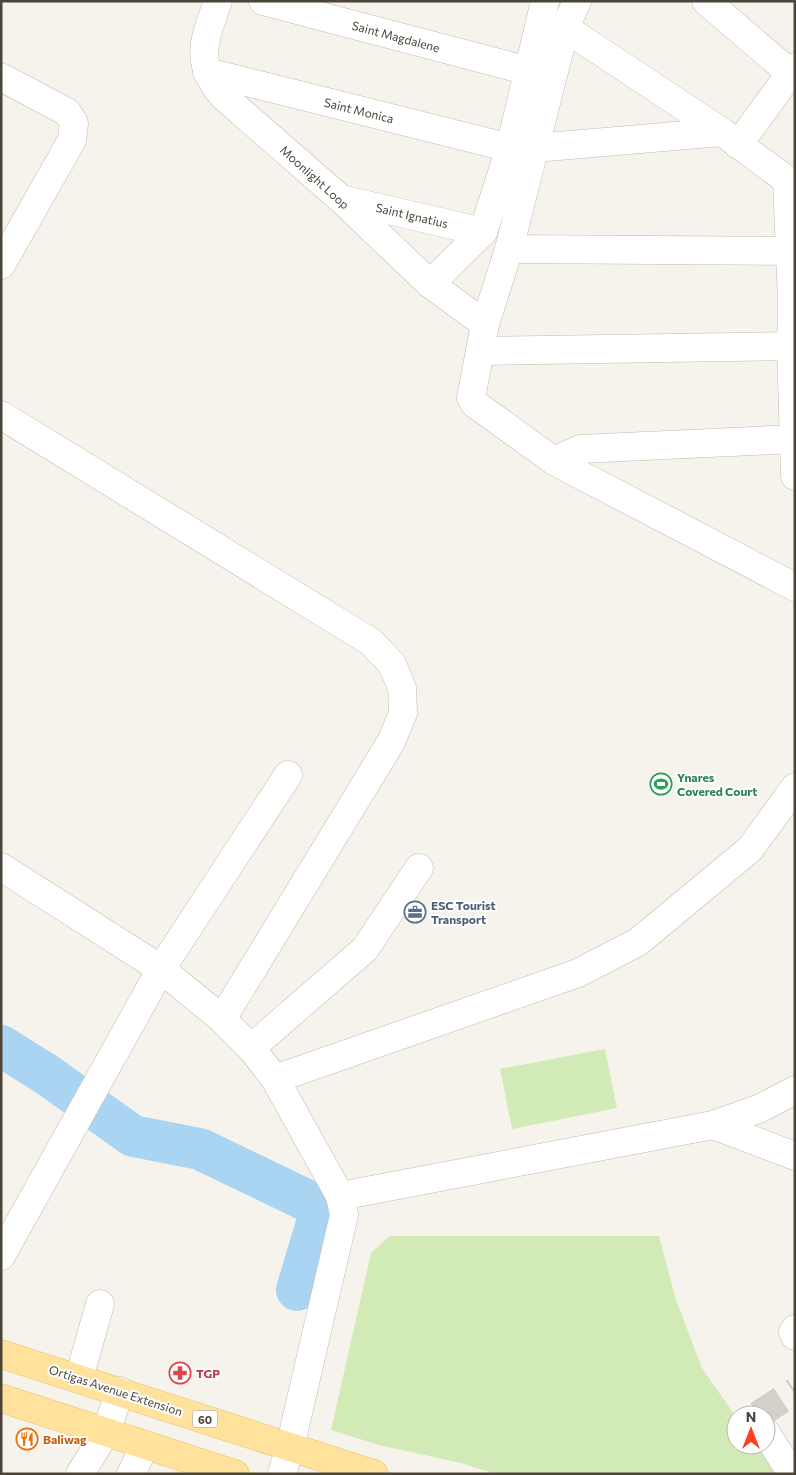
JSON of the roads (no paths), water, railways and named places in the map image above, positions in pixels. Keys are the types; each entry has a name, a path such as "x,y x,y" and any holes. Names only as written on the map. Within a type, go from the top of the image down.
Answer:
{"main road":[{"name":"Ortigas Avenue Extension","path":"1,1354 374,1474"},
{"path":"1,1398 235,1474"}],"street":[{"name":"Moonlight Loop","path":"218,1 204,44 204,58 207,72 223,96 341,199 430,284 485,324"},
{"name":"Saint Magdalene","path":"263,1 529,71"},
{"path":"545,1 529,71 523,148 509,249 485,324 471,398 475,404 554,461 795,586"},
{"path":"430,284 483,232 523,148 565,28 577,1"},
{"path":"706,1 793,72 730,138"},
{"path":"565,28 730,138 791,183 790,251 793,297 791,346 795,476"},
{"name":"Saint Monica","path":"207,72 523,148 730,138"},
{"path":"1,77 67,112 74,123 72,140 1,265"},
{"name":"Saint Ignatius","path":"341,199 483,232"},
{"path":"509,249 790,251"},
{"path":"480,351 791,346"},
{"path":"1,415 371,642 392,664 402,688 403,714 391,742 222,1019"},
{"path":"554,461 580,449 794,439"},
{"path":"1,1256 161,969 288,775"},
{"path":"275,1079 578,973 638,942 750,849 795,787"},
{"path":"1,867 161,969 222,1019 251,1048 275,1079 340,1196 344,1215 282,1474"},
{"path":"251,1048 365,949 419,868"},
{"path":"340,1196 713,1125 761,1108 795,1090"},
{"path":"713,1125 795,1156"},
{"path":"79,1378 100,1304"},
{"path":"795,1329 793,1332 795,1336"},
{"path":"80,1474 106,1432 120,1391"},
{"path":"131,1474 145,1445"},
{"path":"776,1449 792,1474"}],"waterway":[{"path":"1,1046 46,1074 133,1136 200,1149 312,1203 321,1210 297,1290"}],"tunnel":[{"path":"773,1405 795,1391"}],"place":[{"name":"Ynares Covered Court","path":"661,784"},
{"name":"ESC Tourist Transport","path":"415,912"},
{"name":"TGP","path":"180,1373"},
{"name":"Baliwag","path":"27,1439"}]}
